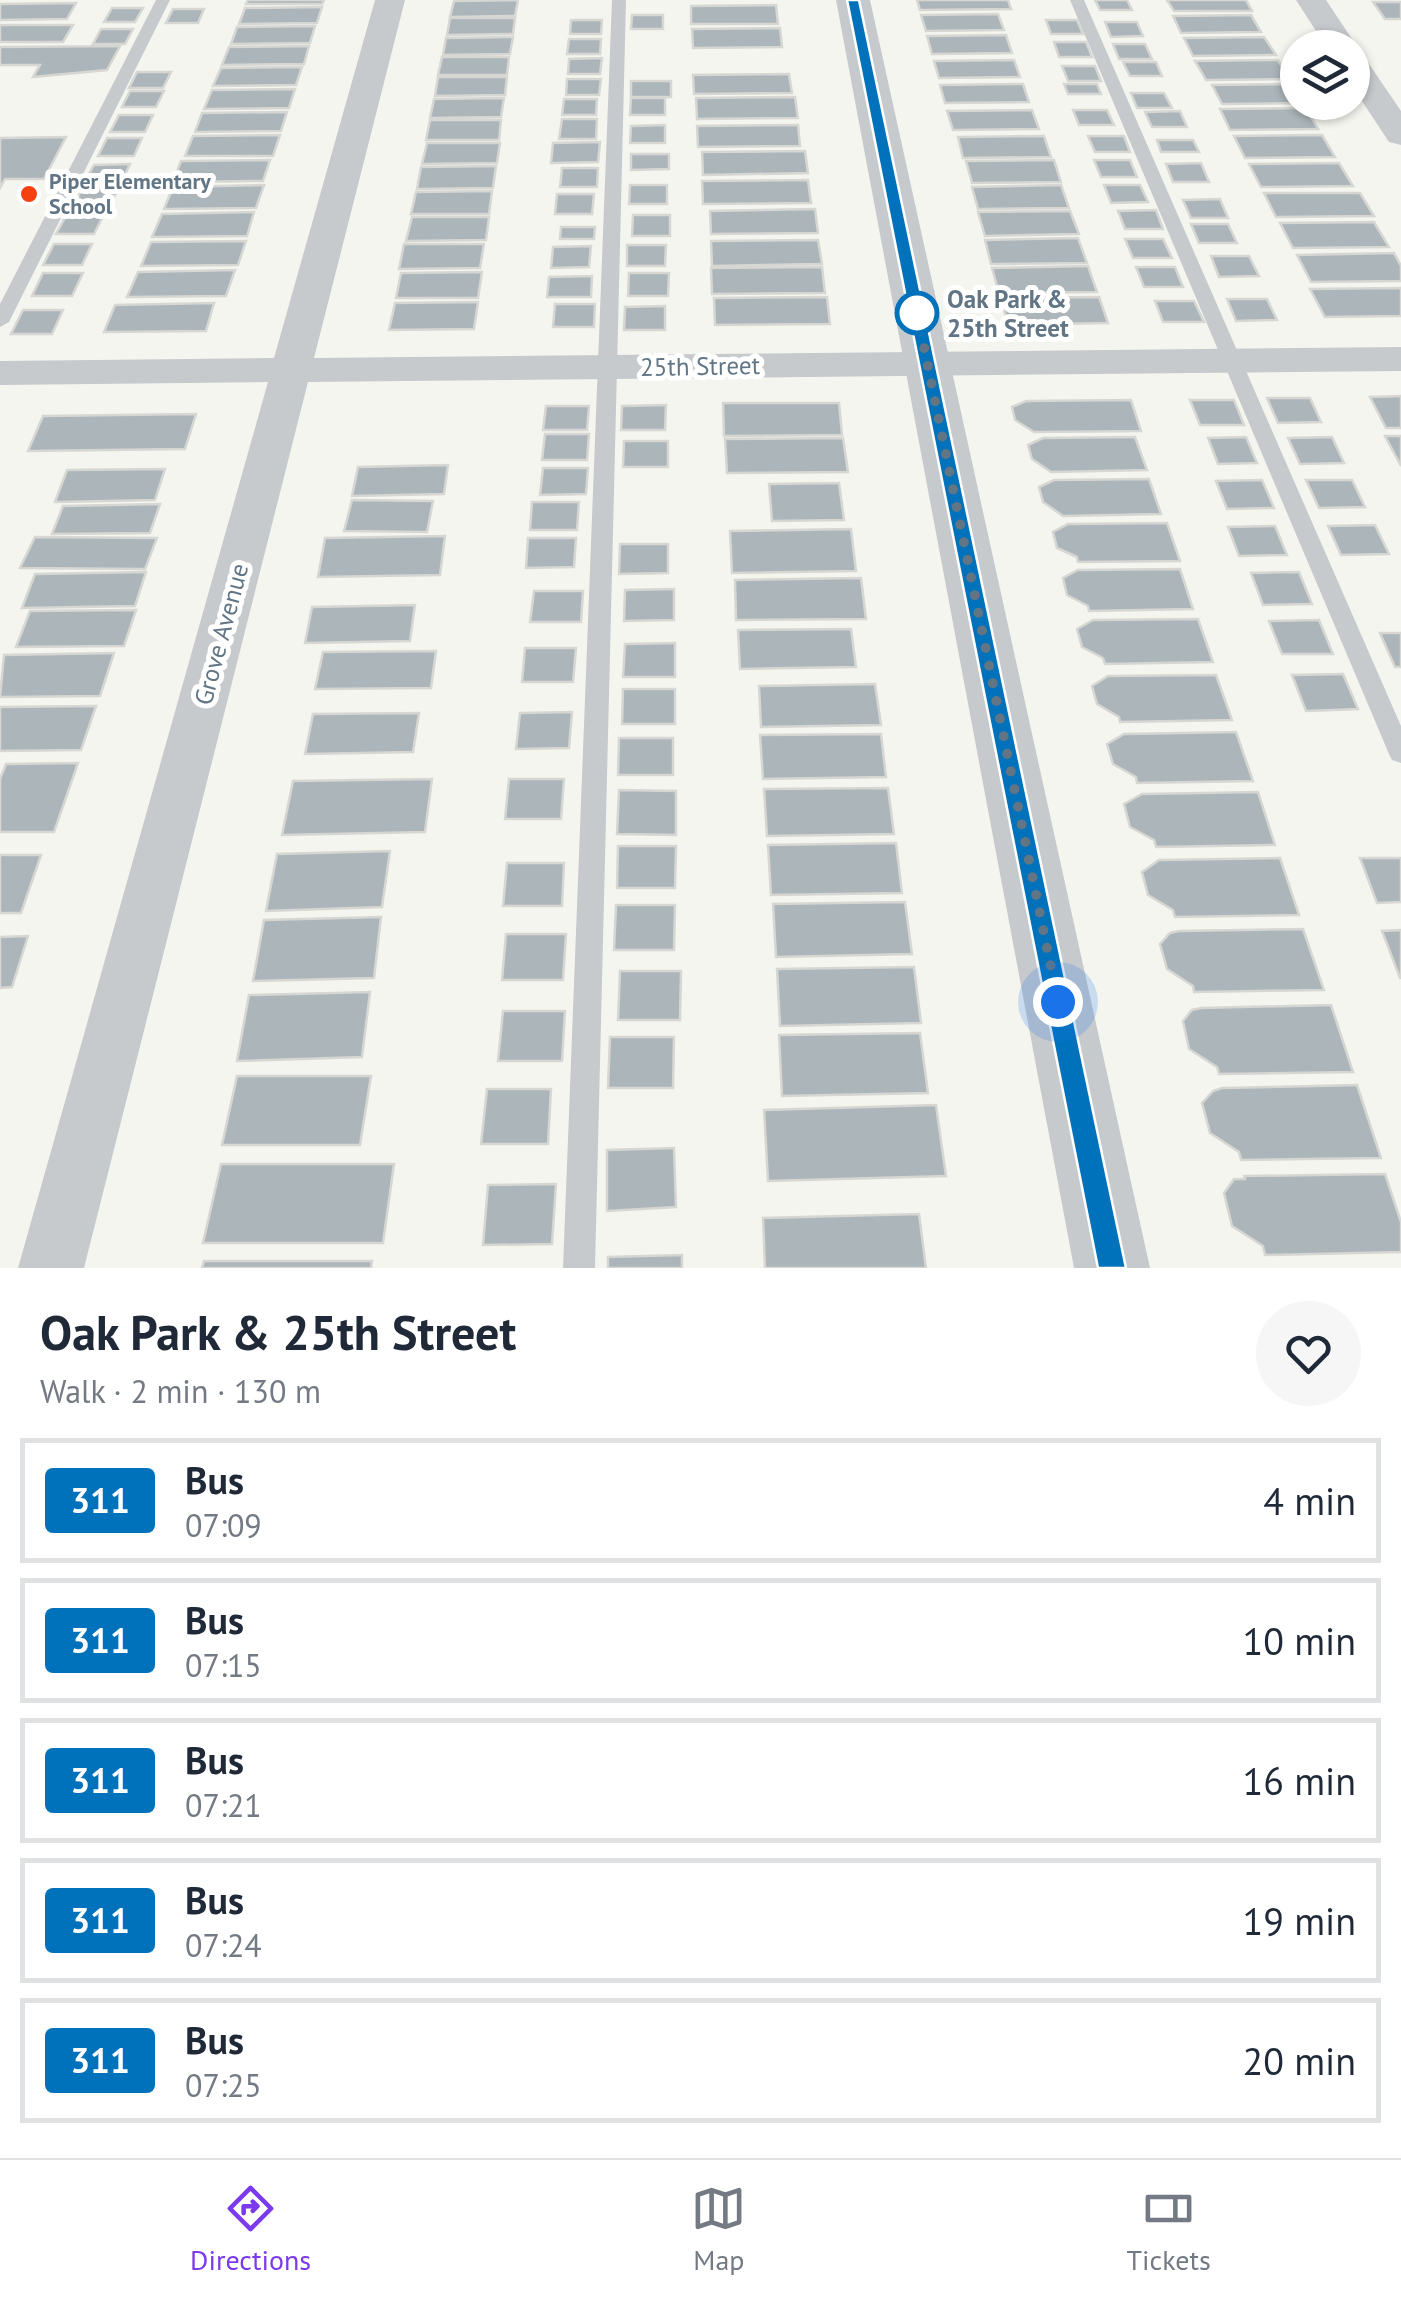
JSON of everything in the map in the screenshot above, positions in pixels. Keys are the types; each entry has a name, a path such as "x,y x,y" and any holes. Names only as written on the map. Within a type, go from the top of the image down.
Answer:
{"street":[{"name":"Grove Avenue","path":"52,1268 390,0"},
{"path":"853,0 1112,1268"},
{"path":"1312,0 1331,30"},
{"path":"1370,89 1401,135"},
{"name":"25th Street","path":"0,373 1401,359"}],"lane":[{"path":"0,322 163,0"},
{"path":"579,1268 619,0"},
{"path":"1077,0 1401,754"}],"building":[{"path":"248,0 324,0 322,4 246,4"},
{"path":"518,0 515,16 450,17 454,1"},
{"path":"917,0 1008,0 1011,9 920,10"},
{"path":"1095,0 1127,0 1132,10 1100,10"},
{"path":"1167,0 1246,0 1252,11 1174,11"},
{"path":"1373,2 1401,2 1401,19 1385,19"},
{"path":"76,3 67,19 0,20 0,4"},
{"path":"776,5 778,24 691,24 691,6"},
{"path":"322,7 317,23 239,24 245,8"},
{"path":"112,8 143,8 135,22 104,22"},
{"path":"173,9 204,9 198,23 166,23"},
{"path":"998,14 1004,30 926,31 921,15"},
{"path":"632,15 663,15 663,29 631,29"},
{"path":"1251,15 1261,32 1181,33 1173,16"},
{"path":"450,18 515,18 513,34 447,35"},
{"path":"571,20 602,20 601,34 570,34"},
{"path":"1046,20 1077,20 1083,34 1051,34"},
{"path":"1105,22 1137,22 1143,36 1111,37"},
{"path":"0,25 73,25 63,42 0,42"},
{"path":"315,26 310,43 231,44 237,27"},
{"path":"780,28 782,47 693,48 692,29"},
{"path":"101,29 133,29 125,44 93,44"},
{"path":"1006,35 1012,53 932,54 927,36"},
{"path":"513,37 510,54 443,55 446,38"},
{"path":"1264,37 1276,55 1193,56 1184,38"},
{"path":"569,39 601,39 600,54 567,54"},
{"path":"1054,42 1086,42 1092,57 1059,57"},
{"path":"1113,44 1145,44 1152,59 1119,59"},
{"path":"120,46 107,70 33,77 40,65 0,65 0,47"},
{"path":"309,46 304,64 222,65 229,47"},
{"path":"442,57 509,57 507,75 438,75"},
{"path":"602,58 600,74 568,74 569,59"},
{"path":"1014,60 1020,77 939,78 934,61"},
{"path":"1278,60 1280,79 1206,80 1195,61"},
{"path":"1123,62 1156,62 1162,76 1130,76"},
{"path":"1062,66 1095,66 1101,81 1068,81"},
{"path":"302,67 296,85 213,86 221,68"},
{"path":"137,72 171,72 163,88 129,88"},
{"path":"789,74 792,93 694,94 693,75"},
{"path":"438,77 507,77 505,95 435,96"},
{"path":"567,79 601,79 599,95 566,95"},
{"path":"631,81 671,81 671,97 631,97"},
{"path":"1023,84 1029,102 945,103 940,85"},
{"path":"1064,84 1097,84 1101,94 1068,94"},
{"path":"1280,84 1280,103 1222,104 1212,85"},
{"path":"295,89 289,108 204,109 212,90"},
{"path":"130,91 164,91 156,107 122,107"},
{"path":"1131,93 1164,93 1172,108 1137,108"},
{"path":"795,97 798,118 697,119 696,98"},
{"path":"504,98 501,117 430,118 434,99"},
{"path":"631,98 665,98 665,115 630,115"},
{"path":"564,99 597,99 596,115 562,115"},
{"path":"1280,108 1280,120 1313,120 1318,129 1230,130 1220,109"},
{"path":"1032,110 1039,129 953,130 947,111"},
{"path":"1073,110 1107,110 1114,125 1079,125"},
{"path":"1180,111 1187,127 1152,127 1145,112"},
{"path":"287,112 281,131 195,132 202,113"},
{"path":"119,115 153,115 145,132 110,132"},
{"path":"562,119 597,119 596,139 559,139"},
{"path":"430,120 501,120 499,140 426,140"},
{"path":"665,125 665,143 630,143 631,126"},
{"path":"798,125 800,146 698,147 697,126"},
{"path":"280,135 273,156 185,156 193,136"},
{"path":"1322,135 1335,157 1245,158 1234,136"},
{"path":"1044,136 1051,157 963,158 958,137"},
{"path":"1088,136 1124,136 1130,152 1095,152"},
{"path":"66,137 44,179 5,179 0,188 0,138"},
{"path":"107,138 142,138 134,156 98,156"},
{"path":"1157,140 1193,140 1199,152 1161,152"},
{"path":"600,142 598,162 551,163 553,143"},
{"path":"427,143 500,143 497,163 422,164"},
{"path":"805,151 808,173 703,175 702,152"},
{"path":"631,154 669,154 669,169 631,170"},
{"path":"270,160 263,181 173,182 181,161"},
{"path":"1054,160 1061,182 972,183 966,161"},
{"path":"1094,160 1130,160 1137,177 1101,177"},
{"path":"1201,163 1209,182 1173,182 1166,164"},
{"path":"1339,163 1353,186 1261,187 1249,164"},
{"path":"130,164 121,183 84,183 94,165"},
{"path":"496,166 493,188 417,189 421,167"},
{"path":"562,168 598,168 597,187 560,187"},
{"path":"808,180 811,203 703,204 702,181"},
{"path":"264,185 256,208 164,209 173,187"},
{"path":"630,185 667,185 667,204 629,204"},
{"path":"1061,185 1069,208 978,209 972,187"},
{"path":"1104,185 1140,185 1148,202 1111,203"},
{"path":"83,187 119,187 110,206 73,206"},
{"path":"492,191 489,214 411,214 416,192"},
{"path":"1264,193 1360,193 1374,216 1276,217"},
{"path":"557,194 594,194 592,214 555,214"},
{"path":"1220,199 1228,218 1191,218 1183,200"},
{"path":"815,209 818,233 711,234 710,211"},
{"path":"1156,210 1163,229 1125,229 1118,211"},
{"path":"1070,211 1079,234 985,236 978,212"},
{"path":"254,212 247,236 152,237 162,214"},
{"path":"67,214 104,214 94,234 56,234"},
{"path":"633,215 670,215 670,236 632,236"},
{"path":"412,217 489,217 486,240 406,241"},
{"path":"1374,222 1389,247 1293,248 1280,223"},
{"path":"1191,224 1228,224 1237,243 1199,243"},
{"path":"561,227 595,227 594,239 560,239"},
{"path":"1078,238 1087,263 991,264 985,240"},
{"path":"1125,239 1163,239 1172,258 1133,258"},
{"path":"818,240 822,264 712,266 711,241"},
{"path":"246,241 238,265 141,266 151,242"},
{"path":"54,244 92,244 82,265 43,265"},
{"path":"404,244 484,244 480,268 399,269"},
{"path":"627,245 666,245 665,266 627,266"},
{"path":"591,246 589,267 551,268 553,247"},
{"path":"1394,253 1401,266 1401,281 1311,282 1297,255"},
{"path":"1211,256 1249,256 1259,276 1219,277"},
{"path":"1088,266 1097,292 999,293 992,268"},
{"path":"822,267 825,293 712,294 711,268"},
{"path":"1136,267 1175,267 1183,287 1144,287"},
{"path":"235,270 226,296 127,297 138,272"},
{"path":"482,272 478,298 396,298 401,273"},
{"path":"43,273 83,273 72,296 32,296"},
{"path":"629,273 669,273 668,296 628,296"},
{"path":"592,276 591,297 547,297 549,277"},
{"path":"1401,288 1401,316 1325,317 1310,289"},
{"path":"827,297 830,324 715,325 714,298"},
{"path":"1099,297 1108,323 1008,325 1001,298"},
{"path":"1227,299 1267,299 1277,320 1236,321"},
{"path":"1155,301 1194,301 1204,322 1163,322"},
{"path":"478,302 474,329 389,330 395,303"},
{"path":"214,303 206,331 104,332 115,305"},
{"path":"555,304 595,304 594,327 553,327"},
{"path":"665,306 665,330 624,330 625,307"},
{"path":"23,310 63,310 52,334 11,334"},
{"path":"1401,396 1401,428 1386,428 1370,397"},
{"path":"1267,398 1310,398 1321,422 1278,423"},
{"path":"1131,400 1141,431 1034,432 1015,420 1012,407 1026,401"},
{"path":"1190,400 1234,400 1244,425 1200,425"},
{"path":"723,403 839,403 842,435 724,436"},
{"path":"666,405 665,430 621,430 622,406"},
{"path":"546,406 589,406 587,430 543,430"},
{"path":"196,414 185,449 28,451 43,416"},
{"path":"545,434 589,434 587,460 542,460"},
{"path":"1385,436 1401,436 1401,466"},
{"path":"1135,437 1147,470 1051,472 1032,459 1028,445 1043,438"},
{"path":"1246,437 1257,463 1218,464 1208,438"},
{"path":"1332,437 1344,463 1300,464 1288,438"},
{"path":"843,438 848,472 727,473 725,439"},
{"path":"624,441 668,441 668,467 623,467"},
{"path":"448,465 444,494 352,496 358,467"},
{"path":"543,468 588,468 586,494 540,495"},
{"path":"165,469 155,500 55,502 67,470"},
{"path":"1149,479 1161,514 1063,516 1043,502 1039,487 1054,480"},
{"path":"1262,480 1274,508 1227,509 1216,481"},
{"path":"1306,480 1352,480 1365,507 1319,508"},
{"path":"839,483 844,520 772,521 769,484"},
{"path":"352,500 433,501 427,532 344,531"},
{"path":"532,502 579,502 577,530 530,530"},
{"path":"160,504 150,533 52,534 63,506"},
{"path":"1167,523 1180,561 1078,562 1077,557 1057,548 1053,532 1068,524"},
{"path":"1375,525 1389,554 1341,555 1328,526"},
{"path":"1275,526 1287,555 1239,556 1228,527"},
{"path":"851,529 856,571 732,573 730,531"},
{"path":"445,536 440,575 318,577 325,538"},
{"path":"35,537 157,538 145,569 20,568"},
{"path":"528,538 576,538 574,567 526,568"},
{"path":"620,544 668,544 668,573 619,574"},
{"path":"1180,569 1193,609 1089,611 1088,606 1067,595 1063,578 1078,570"},
{"path":"146,572 135,606 22,608 35,574"},
{"path":"1299,572 1312,604 1263,605 1251,573"},
{"path":"861,578 866,619 736,620 735,580"},
{"path":"674,589 674,620 624,621 625,590"},
{"path":"534,591 583,591 581,622 530,622"},
{"path":"415,605 410,641 305,643 312,607"},
{"path":"136,610 124,646 16,647 30,611"},
{"path":"1198,619 1213,662 1105,664 1103,658 1082,647 1077,629 1093,620"},
{"path":"1319,620 1333,654 1282,654 1269,621"},
{"path":"851,629 856,667 740,669 738,630"},
{"path":"1380,633 1401,633 1401,667 1395,667"},
{"path":"675,643 675,677 623,677 625,644"},
{"path":"525,648 576,648 573,682 522,682"},
{"path":"436,651 431,688 315,689 323,652"},
{"path":"114,653 100,696 0,697 4,655"},
{"path":"1343,674 1358,709 1306,711 1292,675"},
{"path":"1216,675 1232,720 1120,722 1119,717 1097,704 1092,686 1108,676"},
{"path":"875,684 881,725 761,727 759,686"},
{"path":"623,689 675,689 675,724 622,724"},
{"path":"96,706 81,750 0,751 0,707"},
{"path":"572,712 569,748 516,749 520,713"},
{"path":"419,713 413,752 305,754 313,714"},
{"path":"1236,732 1253,781 1137,783 1136,777 1113,764 1107,744 1124,734"},
{"path":"881,734 886,777 763,779 760,735"},
{"path":"619,738 673,738 673,775 618,775"},
{"path":"78,763 54,832 0,832 0,779 6,764"},
{"path":"432,779 425,832 282,835 293,781"},
{"path":"509,779 564,779 561,819 505,819"},
{"path":"888,788 894,834 767,836 764,789"},
{"path":"619,790 676,791 676,835 617,834"},
{"path":"1258,792 1275,845 1156,847 1154,840 1130,827 1124,804 1142,794"},
{"path":"896,843 902,893 771,895 768,845"},
{"path":"618,846 676,846 675,888 617,888"},
{"path":"390,851 382,907 266,911 277,854"},
{"path":"0,855 41,855 21,913 0,913"},
{"path":"1280,858 1299,915 1175,917 1173,910 1148,895 1142,872 1159,860"},
{"path":"1360,858 1401,858 1401,902 1377,903"},
{"path":"507,863 564,863 562,906 503,906"},
{"path":"905,902 912,954 776,957 773,904"},
{"path":"616,905 675,905 674,950 614,950"},
{"path":"381,917 374,978 253,981 264,920"},
{"path":"1303,929 1324,990 1194,992 1193,986 1167,969 1160,944 1170,933 1179,931"},
{"path":"1401,930 1401,978 1400,978 1382,931"},
{"path":"506,934 566,934 563,980 502,980"},
{"path":"28,936 12,987 0,988 0,937"},
{"path":"914,967 921,1023 780,1026 777,969"},
{"path":"620,971 681,971 680,1020 618,1020"},
{"path":"370,992 362,1057 237,1061 249,995"},
{"path":"1331,1005 1353,1072 1219,1074 1217,1067 1189,1049 1183,1021 1192,1010 1201,1008"},
{"path":"503,1011 565,1011 562,1061 498,1061"},
{"path":"920,1033 928,1093 782,1096 779,1035"},
{"path":"610,1037 674,1037 673,1088 608,1088"},
{"path":"237,1076 371,1076 360,1145 222,1145"},
{"path":"1357,1085 1381,1158 1241,1160 1239,1152 1210,1133 1202,1103 1222,1088"},
{"path":"487,1089 551,1089 548,1144 481,1144"},
{"path":"936,1105 946,1176 768,1181 764,1110"},
{"path":"674,1148 676,1207 607,1211 607,1150"},
{"path":"221,1164 394,1164 383,1243 203,1243"},
{"path":"1385,1174 1401,1222 1401,1252 1265,1255 1263,1246 1232,1226 1224,1193 1234,1179 1245,1179 1244,1176"},
{"path":"556,1184 552,1244 483,1245 488,1185"},
{"path":"919,1214 926,1268 765,1268 763,1218"},
{"path":"682,1255 682,1268 608,1268 608,1257"},
{"path":"204,1261 372,1261 371,1268 202,1268"}],"bus line":[{"name":"311","path":"853,0 1112,1268"}],"place":[{"name":"Piper Elementary School","path":"29,194"},
{"name":"Oak Park & 25th Street","path":"917,313"}],"route":[{"path":"917,313 1058,1002"}]}
